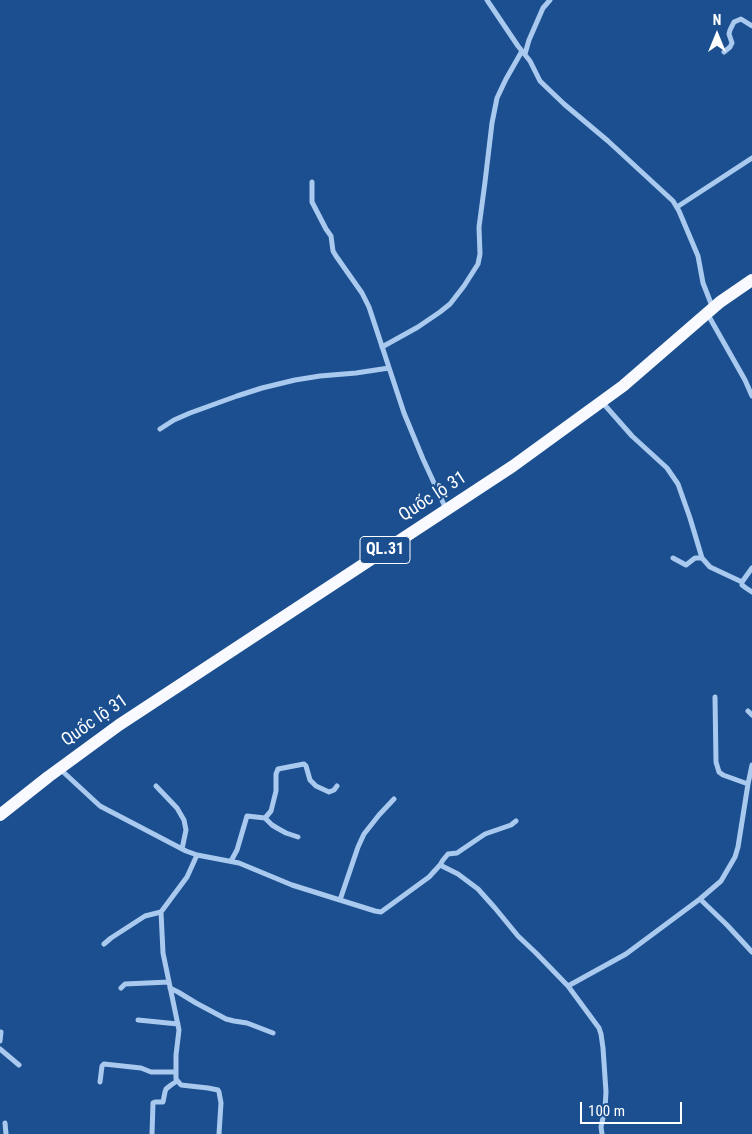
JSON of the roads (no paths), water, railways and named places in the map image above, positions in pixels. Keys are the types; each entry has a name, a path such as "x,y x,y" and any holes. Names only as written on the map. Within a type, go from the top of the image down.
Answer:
{"highway":[{"name":"Quốc lộ 31","path":"5,811 119,725 513,466 622,386 710,310 752,280"}],"street":[{"path":"487,0 530,61 540,81 552,94 673,201 698,256 710,310 752,396"},
{"path":"382,347 418,327 450,304 478,264 480,254 479,227 492,123 497,100 506,79 524,53 541,12 550,0"},
{"path":"724,52 732,43 730,30 734,22 741,19 752,26"},
{"path":"677,207 752,158"},
{"path":"312,182 312,202 331,236 336,256 369,306 404,413 447,509"},
{"path":"160,429 190,413 262,388 320,376 356,374 389,368"},
{"path":"601,401 632,436 667,468 678,484 702,558 710,567 742,582 742,585 752,592"},
{"path":"673,558 686,565 695,558 702,558"},
{"path":"742,582 752,568"},
{"path":"715,697 716,762 719,772 748,784"},
{"path":"265,818 271,811 276,791 276,774 278,769 304,764 310,780 316,786 329,792 337,786"},
{"path":"568,986 626,954 721,881 735,857 738,846 752,765"},
{"path":"60,768 100,806 182,849 197,855 231,861 256,869 292,885 381,912 425,880 448,854 457,852 485,834 511,825 516,821"},
{"path":"156,786 177,808 184,820 186,830 182,849"},
{"path":"340,900 360,840 394,799"},
{"path":"231,861 237,850 246,816 265,818 277,828 298,837"},
{"path":"197,855 188,877 162,912 163,954 178,1024 176,1079 182,1085 218,1090 221,1103 219,1134"},
{"path":"440,865 458,874 478,889 518,936 568,986 598,1028 601,1034 606,1092 601,1127 602,1134"},
{"path":"700,899 752,952"},
{"path":"104,944 145,916 162,912"},
{"path":"121,988 125,984 169,982"},
{"path":"170,988 226,1018 248,1023 273,1033"},
{"path":"138,1020 178,1024"},
{"path":"0,1041 1,1032"},
{"path":"0,1049 19,1066"},
{"path":"100,1082 102,1066 104,1064 141,1068 150,1072 175,1072"},
{"path":"152,1134 153,1103 163,1102 166,1089 177,1081"},
{"path":"5,1123 6,1134"}]}
